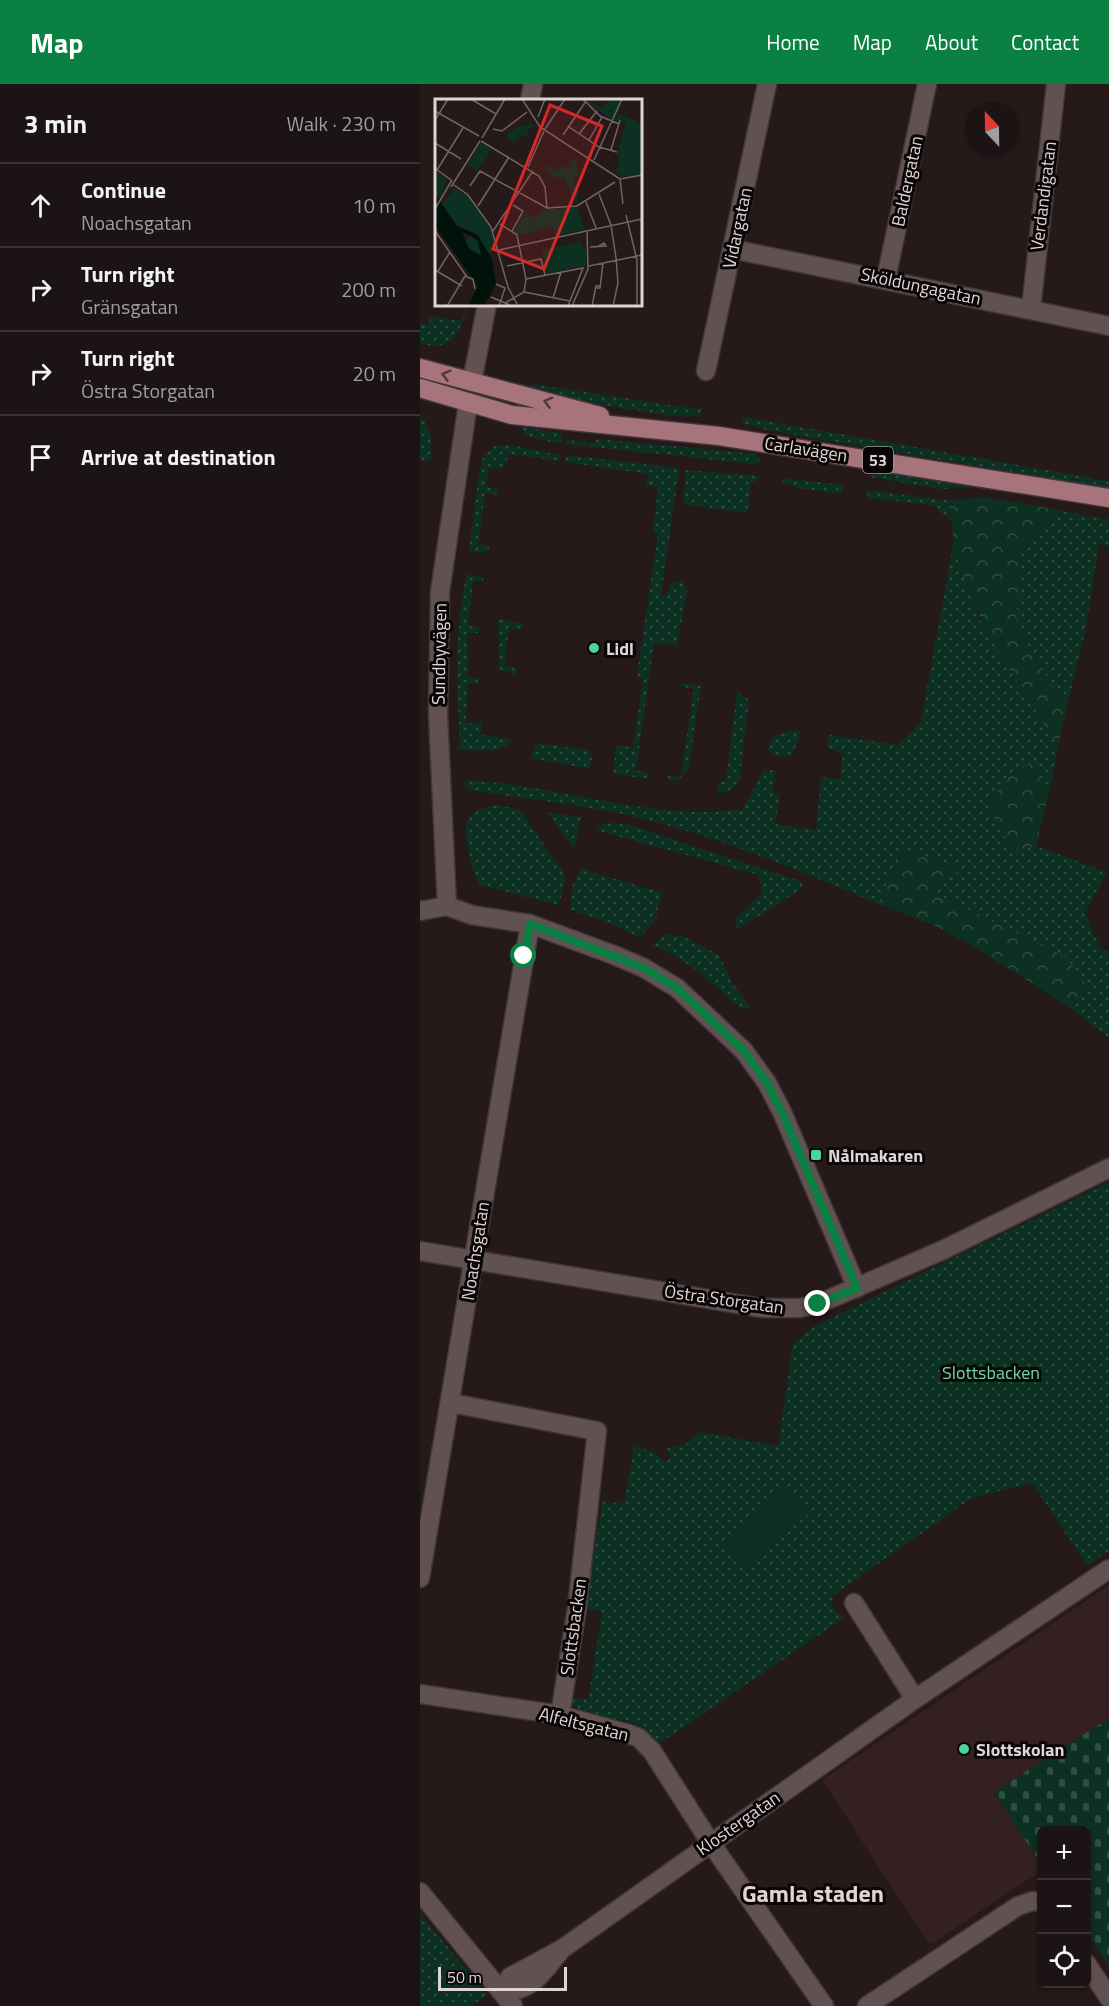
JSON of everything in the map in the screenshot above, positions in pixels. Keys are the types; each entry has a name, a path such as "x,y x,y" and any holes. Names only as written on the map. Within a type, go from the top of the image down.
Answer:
{"main road":[{"name":"Carlavägen","path":"420,368 645,429"},
{"path":"468,403 472,382"},
{"name":"Carlavägen","path":"420,388 512,415 741,439 1109,498"}],"street":[{"path":"530,99 533,84"},
{"name":"Vidargatan","path":"706,371 767,84"},
{"name":"Baldergatan","path":"886,279 927,84"},
{"name":"Verdandigatan","path":"1030,309 1056,84"},
{"name":"Sköldungagatan","path":"732,249 1109,326"},
{"path":"472,382 487,306"},
{"name":"Sundbyvägen","path":"447,906 438,725 440,592 468,403"},
{"path":"420,911 447,906 472,915 530,924 644,968 677,988 744,1051 767,1083 782,1112 857,1288"},
{"name":"Noachsgatan","path":"420,1578 530,924"},
{"name":"Östra Storgatan","path":"420,1251 784,1310 818,1304 857,1288 943,1250 1109,1168"},
{"name":"Slottsbacken","path":"451,1403 597,1431 577,1608 560,1715"},
{"name":"Klostergatan","path":"508,1999 533,1983 562,1949 710,1842 915,1699 1109,1569"},
{"path":"854,1603 915,1699"},
{"name":"Alfeltsgatan","path":"420,1694 560,1715 639,1738 652,1750 710,1842 824,2006"},
{"path":"420,1892 508,1999"},
{"path":"867,2006 1018,1906 1037,1901"},
{"path":"1091,1971 1109,1998"}],"shaded area":[{"name":"Slottskolan","path":"1109,1585 1109,1718 994,1792 1037,1858 1037,1874 930,1945 822,1780"}],"green space":[{"path":"468,306 458,332 448,343 431,345 420,343 420,323 429,325 430,316 460,321"},
{"path":"533,384 696,409 702,408 701,416 671,416 598,404 530,388"},
{"path":"743,417 1109,481 1109,488 771,431 742,423"},
{"path":"420,418 424,420 431,437 431,461 420,460"},
{"path":"522,427 562,433 560,444 524,435"},
{"path":"596,439 756,454 762,465 566,444 567,440 595,443"},
{"path":"510,445 560,455 560,461 508,454 506,466 500,469 489,468 486,486 497,489 497,495 485,493 478,544 489,546 489,549 484,553 469,551 483,457 495,446"},
{"path":"566,455 678,468 679,471 661,595 667,595 670,585 675,581 683,582 687,592 677,645 654,643 636,770 649,774 648,779 613,774 616,746 633,747 643,680 637,675 658,533 653,533 658,487 646,485 648,474 564,462"},
{"path":"686,470 760,476 751,483 747,513 683,504"},
{"path":"885,471 975,487 941,489 870,477"},
{"path":"782,478 845,485 841,494 799,488 783,483"},
{"path":"866,490 952,501 950,520 933,505 868,498"},
{"path":"983,497 1060,510 1052,522 1023,545 1016,617 1030,650 1067,706 1058,746 986,629 959,563 952,532 952,501"},
{"path":"1060,510 1109,520 1109,546 1099,544 1085,632 1067,706 1030,650 1016,617 1023,545 1052,522"},
{"path":"954,540 978,616 1058,746 1050,789 1030,763 1013,850 1036,846 1107,872 1085,913 1099,946 1109,953 1109,1038 1070,1008 1086,984 998,925 930,891 962,868 887,884 878,904 756,854 664,824 591,808 468,790 464,780 494,782 672,811 712,812 743,809 763,771 776,770 772,792 780,794 775,824 816,830 821,777 840,779 843,754 828,748 827,739 830,735 899,745 921,722"},
{"path":"467,574 480,576 485,581 473,581 468,626 479,627 479,633 467,633 468,677 478,678 478,684 468,684 466,723 482,724 481,735 512,739 508,744 496,750 460,750 458,640"},
{"path":"498,619 523,624 522,630 509,628 504,666 517,668 516,675 499,669"},
{"path":"681,683 701,686 689,767 680,779 669,782 668,776 681,777 694,688 681,687"},
{"path":"737,691 749,700 740,778 731,790 717,793 719,782 726,782"},
{"path":"791,730 801,731 792,757 775,756 767,750 775,736"},
{"path":"536,743 588,750 592,758 589,769 531,758"},
{"path":"1030,763 1050,789 1036,846 1013,850 988,808 1004,779"},
{"path":"497,805 520,810 566,876 559,905 480,885 468,850 467,822 475,811"},
{"path":"548,813 581,817 574,849"},
{"path":"605,823 627,824 803,882 800,890 736,930 736,918 762,893 759,875 595,830"},
{"path":"900,849 963,869 931,891 1066,957 1086,984 1070,1008 975,947 931,924 878,904"},
{"path":"581,869 663,893 656,914 659,915 640,938 608,922 570,910 573,884"},
{"path":"665,934 684,937 719,955 733,984 751,1008 741,1009 710,981 677,957 652,945"},
{"name":"Slottsbacken","path":"1109,1182 1109,1551 1087,1566 1032,1483 972,1498 832,1596 833,1609 844,1618 663,1741 657,1742 647,1731 636,1724 594,1716 579,1710 573,1704 570,1697 588,1700 602,1612 589,1609 585,1604 603,1501 624,1504 634,1446 654,1452 664,1461 672,1457 666,1448 684,1444 692,1440 699,1432 778,1446 793,1344 815,1326"},
{"path":"786,1487 809,1513 748,1568 724,1543"},
{"path":"1109,1718 1109,1967 1091,1939 1091,1826 1037,1826 1037,1858 994,1792"},
{"path":"420,1914 488,1995 471,2006 420,2006"}],"place":[{"name":"Lidl","path":"594,648"},
{"name":"Nålmakaren","path":"816,1155"},
{"name":"Slottskolan","path":"964,1749"}],"district":[{"name":"Gamla staden","path":"813,1893"}],"route":[{"path":"524,956 530,924 614,955 644,968 677,988 715,1020 744,1051 767,1083 782,1112 857,1288 818,1304"}]}
